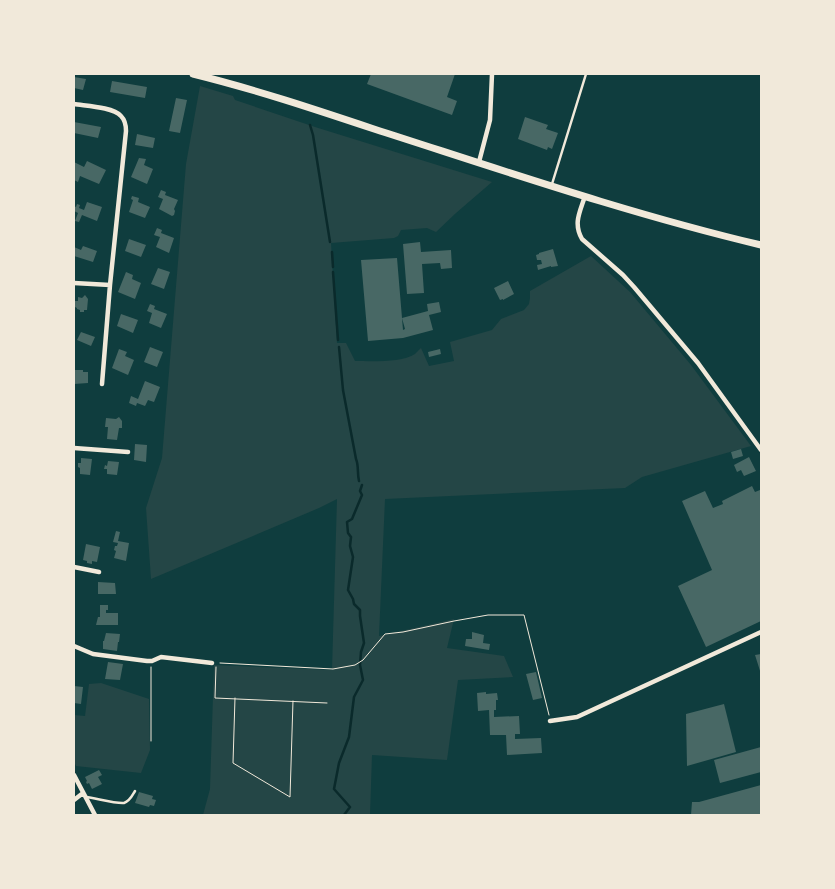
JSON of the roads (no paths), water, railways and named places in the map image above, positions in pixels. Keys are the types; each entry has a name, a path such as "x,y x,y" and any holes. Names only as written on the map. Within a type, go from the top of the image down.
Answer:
{"main road":[{"path":"193,74 263,93 585,196 700,229 761,244"}],"street":[{"path":"479,162 490,120 492,74"},
{"path":"74,104 117,113 123,117 126,124 102,384"},
{"path":"585,196 577,224 578,232 582,239 634,287 698,363 761,450"},
{"path":"74,283 110,286"},
{"path":"74,448 128,452"},
{"path":"74,567 99,572"},
{"path":"550,721 577,717 761,632"},
{"path":"74,646 93,654 151,660 161,657 212,663"},
{"path":"74,775 95,815"},
{"path":"74,800 84,795"}],"lane":[{"path":"551,185 586,74"},
{"path":"84,795 125,803 135,791"}],"waterway":[{"path":"310,125 330,242"},
{"path":"332,252 333,267"},
{"path":"333,272 338,340"},
{"path":"339,347 343,390 359,481"},
{"path":"344,815 350,807 334,789 339,763 349,737 354,697 363,680 360,665 364,643 360,610 354,604 348,590 353,557 347,522 352,519 362,495 360,491 362,485"}]}
